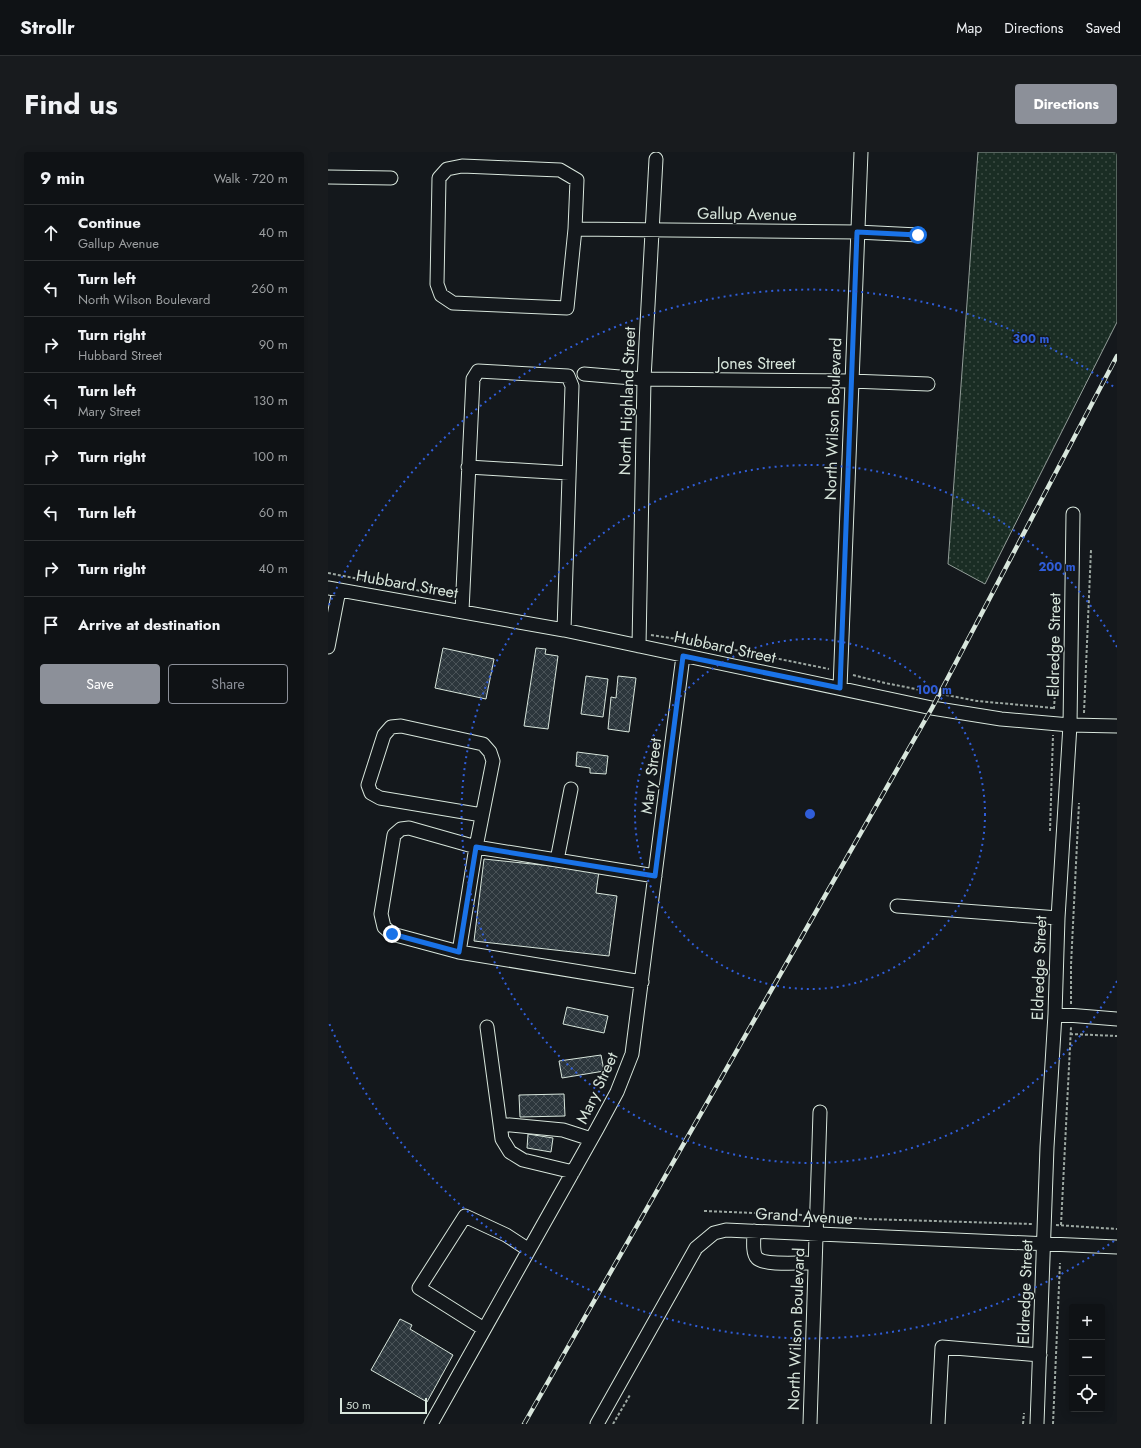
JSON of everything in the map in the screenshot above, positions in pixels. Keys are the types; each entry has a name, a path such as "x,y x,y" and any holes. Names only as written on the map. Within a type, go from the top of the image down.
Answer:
{"street":[{"name":"North Wilson Boulevard","path":"840,688 861,152"},
{"name":"North Highland Street","path":"639,639 644,379 656,159"},
{"path":"462,166 560,170 577,180 575,229 567,308 453,303 440,295 437,284 439,178 447,169 462,166"},
{"path":"328,177 391,178"},
{"name":"Gallup Avenue","path":"575,229 857,232 918,235"},
{"path":"462,611 473,379 478,371 568,376 572,386 564,630"},
{"name":"Jones Street","path":"584,374 644,379 851,381 928,384"},
{"path":"468,467 569,473"},
{"name":"Eldredge Street","path":"1038,1424 1043,1244 1055,1014 1058,918 1076,725 1073,514"},
{"path":"328,647 334,589"},
{"name":"Hubbard Street","path":"334,589 564,630 639,639 683,656 932,708 1001,719 1076,725 1117,726"},
{"name":"Mary Street","path":"431,1424 591,1139 616,1092 632,1054 683,656"},
{"path":"459,952 492,761 490,752 483,744 401,726 391,727 384,735 368,785 371,793 380,798 482,815"},
{"path":"557,860 571,789"},
{"path":"642,982 459,952 392,934 384,927 381,914 394,835 401,829 409,828 476,847 655,876"},
{"path":"897,906 1058,918"},
{"path":"1055,1014 1117,1019"},
{"path":"487,1027 502,1138 510,1152 523,1160 573,1172"},
{"name":"North Wilson Boulevard","path":"810,1424 820,1112"},
{"path":"500,1124 563,1130 591,1139"},
{"path":"484,1330 419,1288 465,1216 506,1235 529,1250"},
{"name":"Grand Avenue","path":"597,1424 696,1248 714,1233 726,1230 1117,1247"},
{"path":"754,1231 754,1253 757,1258 764,1261 806,1263"},
{"path":"938,1424 942,1347 1040,1355"}],"path":[{"path":"1076,725 1084,708 1091,550"},
{"path":"328,573 433,593"},
{"path":"639,639 690,641 778,660 826,668 885,683 977,701 1054,708"},
{"path":"1060,1225 1071,1016 1071,965 1079,799"},
{"path":"1070,1034 1117,1036"},
{"path":"704,1211 867,1219 1045,1224 1117,1229"},
{"path":"1053,1424 1060,1263"},
{"path":"613,1424 630,1395"}],"green space":[{"path":"978,152 1117,152 1117,322 985,584 948,564"}],"building":[{"path":"443,648 494,659 486,699 435,688"},
{"path":"536,648 546,649 545,654 558,656 548,729 524,726"},
{"path":"586,676 608,679 603,717 581,714"},
{"path":"618,676 636,678 629,732 608,729 611,697 616,698"},
{"path":"577,752 608,756 606,774 590,773 590,768 576,766"},
{"path":"484,859 599,871 596,893 617,896 609,956 474,941"},
{"path":"567,1007 608,1016 604,1033 563,1024"},
{"path":"601,1055 604,1071 562,1078 559,1061"},
{"path":"564,1094 565,1116 520,1117 519,1095"},
{"path":"528,1134 553,1138 551,1152 527,1148"},
{"path":"400,1319 412,1325 410,1329 453,1355 427,1402 371,1370"}],"railway":[{"path":"524,1424 932,708 1117,356"}],"route":[{"path":"392,934 459,952 476,847 655,876 683,656 840,688 857,232 918,235"}]}
